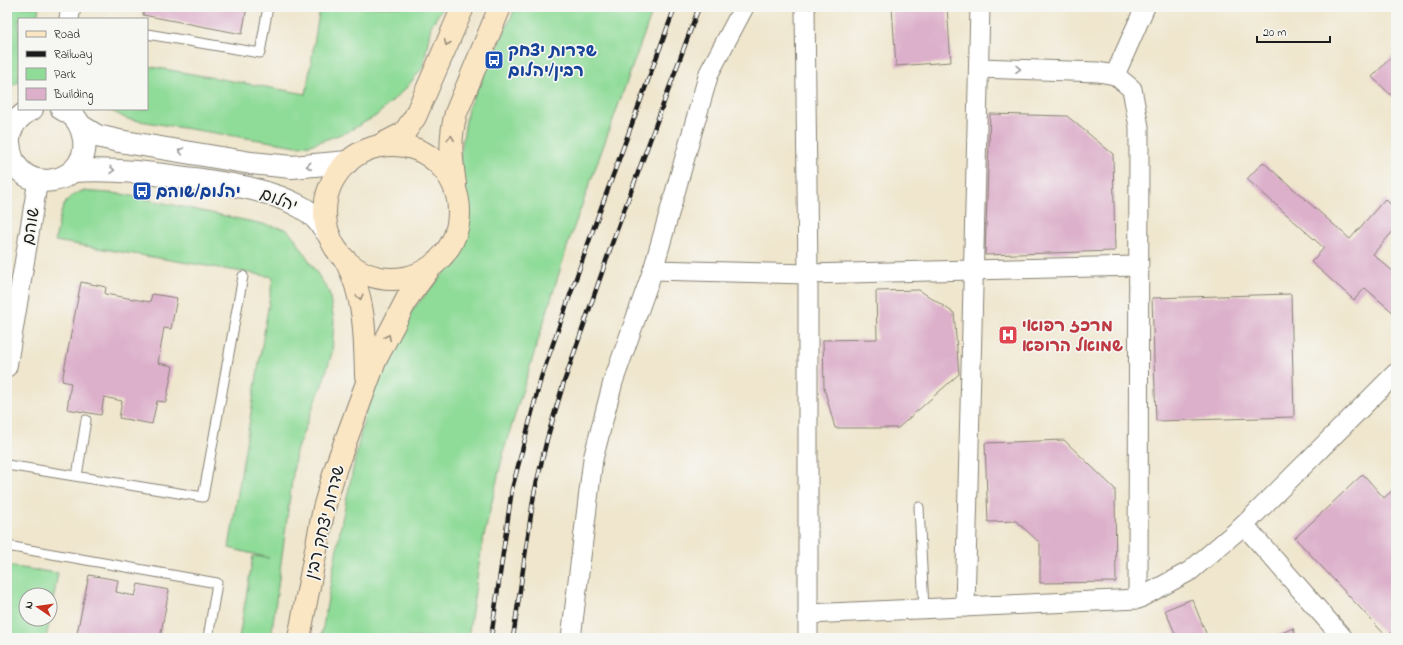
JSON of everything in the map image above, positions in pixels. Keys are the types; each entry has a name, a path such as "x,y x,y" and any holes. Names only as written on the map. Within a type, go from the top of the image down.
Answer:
{"main road":[{"path":"463,7 415,117 404,133 368,150 348,162 335,178 327,197 325,217 330,237 336,250 346,261 363,273 383,279 404,279 417,275 430,268 439,261 451,246 458,228 459,209 450,148 452,129 456,113 500,7"},
{"path":"379,146 414,148 428,156 439,165 449,178 456,191"},
{"name":"שדרות יצחק רבין","path":"346,261 354,278 362,304 366,337 366,386"},
{"name":"שדרות יצחק רבין","path":"299,638 324,508 336,467 376,361 408,297 430,268"}],"street":[{"path":"69,18 71,7"},
{"path":"571,638 593,460 613,382 653,270 709,73 744,7"},
{"path":"805,7 808,274 808,638"},
{"path":"965,607 972,270 980,7"},
{"path":"1115,74 1145,7"},
{"path":"979,68 1098,72 1115,74 1132,89 1139,127 1137,266 1138,600"},
{"path":"20,115 13,126 9,138 11,161 23,174 38,180 50,182 63,178 74,171 84,152 85,139 80,126 73,115 64,110"},
{"name":"יהלום","path":"80,126 97,136 119,141 258,164 311,166 348,162"},
{"name":"יהלום","path":"74,171 99,169 147,172 240,186 266,192 302,207 321,222 330,237"},
{"name":"שוהם","path":"7,367 38,180"},
{"path":"653,270 808,274 1137,266"},
{"path":"808,614 1138,600 1190,571 1244,525 1396,373"},
{"path":"1244,525 1343,638"}],"lane":[{"path":"148,34 260,53 268,7"},
{"path":"7,465 203,497 243,276"},
{"path":"77,476 86,420"},
{"path":"919,507 924,609"},
{"path":"7,546 217,583 208,638"}],"green space":[{"path":"7,7 39,7 37,18 18,18 18,82 7,88"},
{"path":"320,7 443,7 431,26 423,67 407,87 376,116 347,132 310,145 297,146 127,119 110,110 148,110 148,66 306,94"},
{"path":"516,7 654,7 570,238 504,450 482,545 468,638 321,638 341,525 366,409 407,316 458,257 466,204 460,157 468,108"},
{"path":"82,191 122,194 286,229 294,237 329,292 334,321 332,353 323,382 296,451 271,638 239,638 253,556 269,558 229,548 273,277 55,241 65,204 74,194"},
{"path":"7,566 58,573 55,587 18,587 18,627 48,627 46,638 7,638"}],"building":[{"path":"144,7 247,7 242,34 143,15"},
{"path":"892,7 947,7 951,62 896,66"},
{"path":"1396,52 1396,100 1372,77"},
{"path":"990,114 1067,116 1113,154 1115,251 985,255"},
{"path":"1263,162 1350,239 1385,199 1396,209 1396,228 1373,254 1396,274 1396,315 1365,288 1354,300 1311,262 1324,248 1247,179"},
{"path":"81,282 106,287 105,294 150,302 152,294 177,298 171,329 164,328 158,363 173,366 166,402 157,401 152,424 119,418 122,401 104,397 101,415 67,409 71,383 62,381"},
{"path":"919,290 954,313 959,374 898,428 835,428 824,388 823,340 877,339 876,291"},
{"path":"1291,294 1294,417 1156,421 1152,298"},
{"path":"1064,440 1115,489 1116,582 1040,583 1040,543 1016,521 988,522 985,443"},
{"path":"1363,474 1384,498 1396,487 1396,629 1387,637 1295,538"},
{"path":"89,575 118,580 116,592 135,596 138,584 169,590 160,638 76,638"},
{"path":"1192,599 1208,638 1177,638 1165,610"},
{"path":"1293,628 1297,638 1271,638"}],"railway":[{"path":"491,638 512,489 541,378 594,227 675,7"},
{"path":"513,638 534,494 547,439 563,385 615,235 699,7"}],"place":[{"name":"שדרות יצחק רבין/יהלום","path":"494,60"},
{"name":"יהלום/שוהם","path":"142,191"},
{"name":"מרכז רפואי שמואל הרופא","path":"1008,335"}]}
